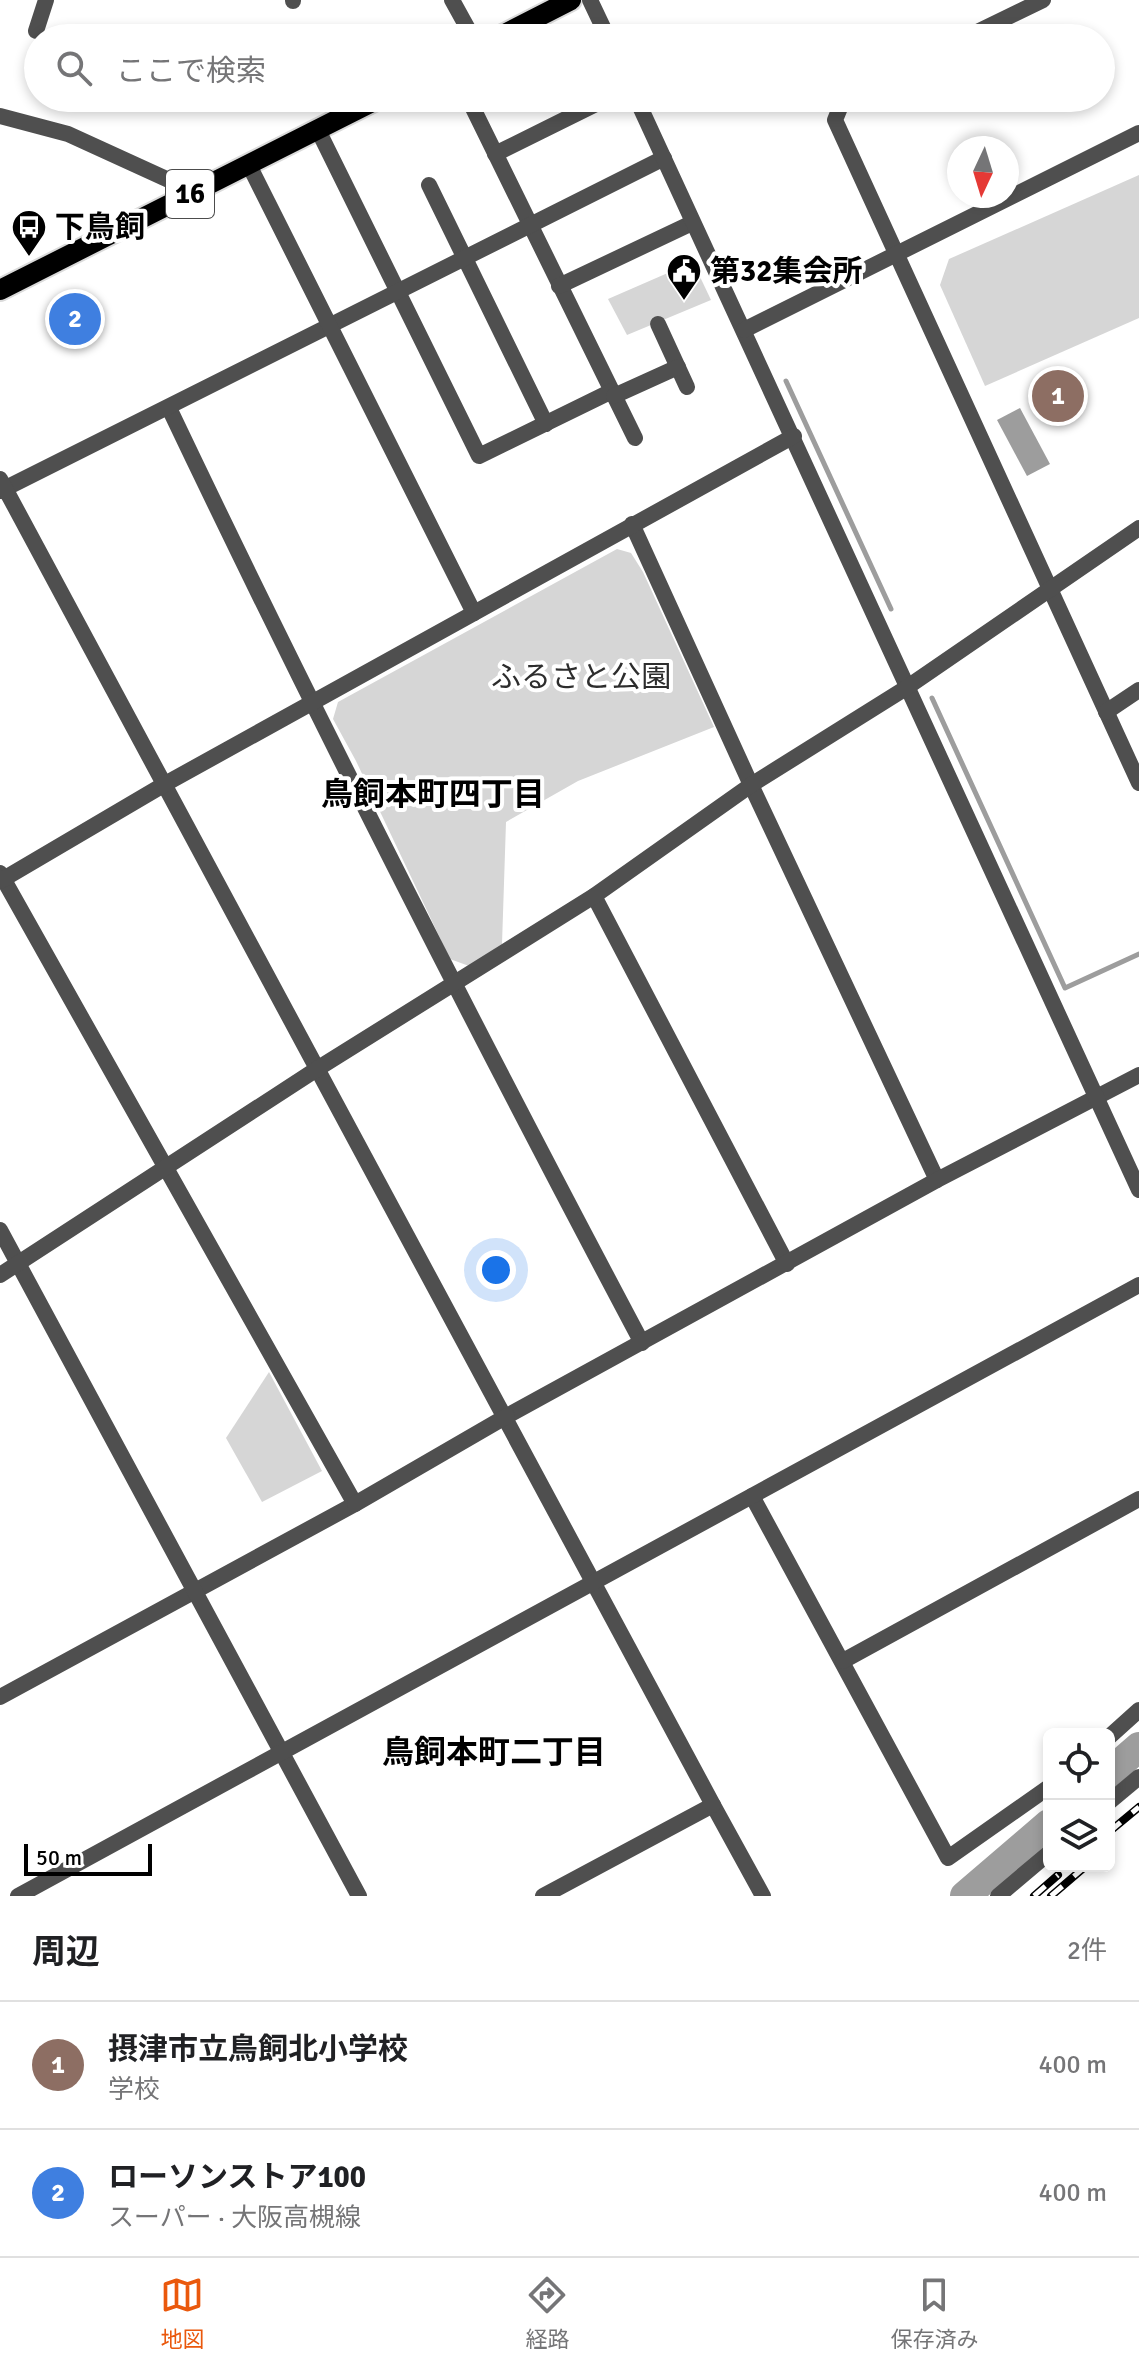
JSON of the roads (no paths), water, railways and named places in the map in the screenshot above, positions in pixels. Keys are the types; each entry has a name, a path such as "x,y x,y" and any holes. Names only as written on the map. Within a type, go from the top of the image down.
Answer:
{"main road":[{"path":"524,24 571,0"},
{"name":"16","path":"0,290 353,112"}],"street":[{"path":"38,24 46,0"},
{"path":"452,0 465,24"},
{"path":"590,0 601,24"},
{"path":"994,24 1043,0"},
{"path":"475,112 635,438"},
{"path":"495,154 580,112"},
{"path":"643,112 1139,1190"},
{"path":"838,112 835,120 894,254 1139,783"},
{"path":"0,116 68,134 195,192"},
{"path":"318,130 479,456 678,367"},
{"path":"744,330 1139,133"},
{"path":"664,158 329,324 169,408 2,486 507,1416 763,1896"},
{"path":"249,165 474,613"},
{"path":"429,185 462,258 546,424"},
{"path":"559,286 692,223"},
{"path":"658,324 687,387"},
{"path":"169,408 310,704 453,986 642,1343"},
{"path":"355,1504 1,878 794,436"},
{"path":"632,524 937,1180"},
{"path":"0,1275 317,1069 594,896 751,785 906,688 1139,528"},
{"path":"1106,712 1139,690"},
{"path":"594,896 787,1264"},
{"path":"2,1690 355,1504 507,1416 937,1180 1139,1075"},
{"path":"0,1230 359,1896"},
{"path":"18,1896 1139,1285"},
{"path":"752,1496 948,1858 1043,1791"},
{"path":"843,1661 1139,1499"},
{"path":"1115,1732 1139,1710"},
{"path":"1111,1800 1139,1777"},
{"path":"543,1896 713,1805"},
{"path":"998,1896 1043,1858"}],"waterway":[{"path":"786,381 891,609"},
{"path":"932,698 1065,988 1139,954"},
{"path":"1115,1768 1139,1747"},
{"path":"965,1896 1043,1829"}],"railway":[{"path":"1115,1827 1139,1807"},
{"path":"1051,1896 1079,1872"},
{"path":"1034,1896 1058,1875"}],"place":[{"name":"下鳥飼","path":"29,258"},
{"name":"第32集会所","path":"684,302"},
{"name":"ローソンストア100","path":"75,319"},
{"name":"摂津市立鳥飼北小学校","path":"1058,396"}],"district":[{"name":"鳥飼本町四丁目","path":"433,794"},
{"name":"鳥飼本町二丁目","path":"494,1752"}],"park label":[{"name":"ふるさと公園","path":"581,677"}]}
